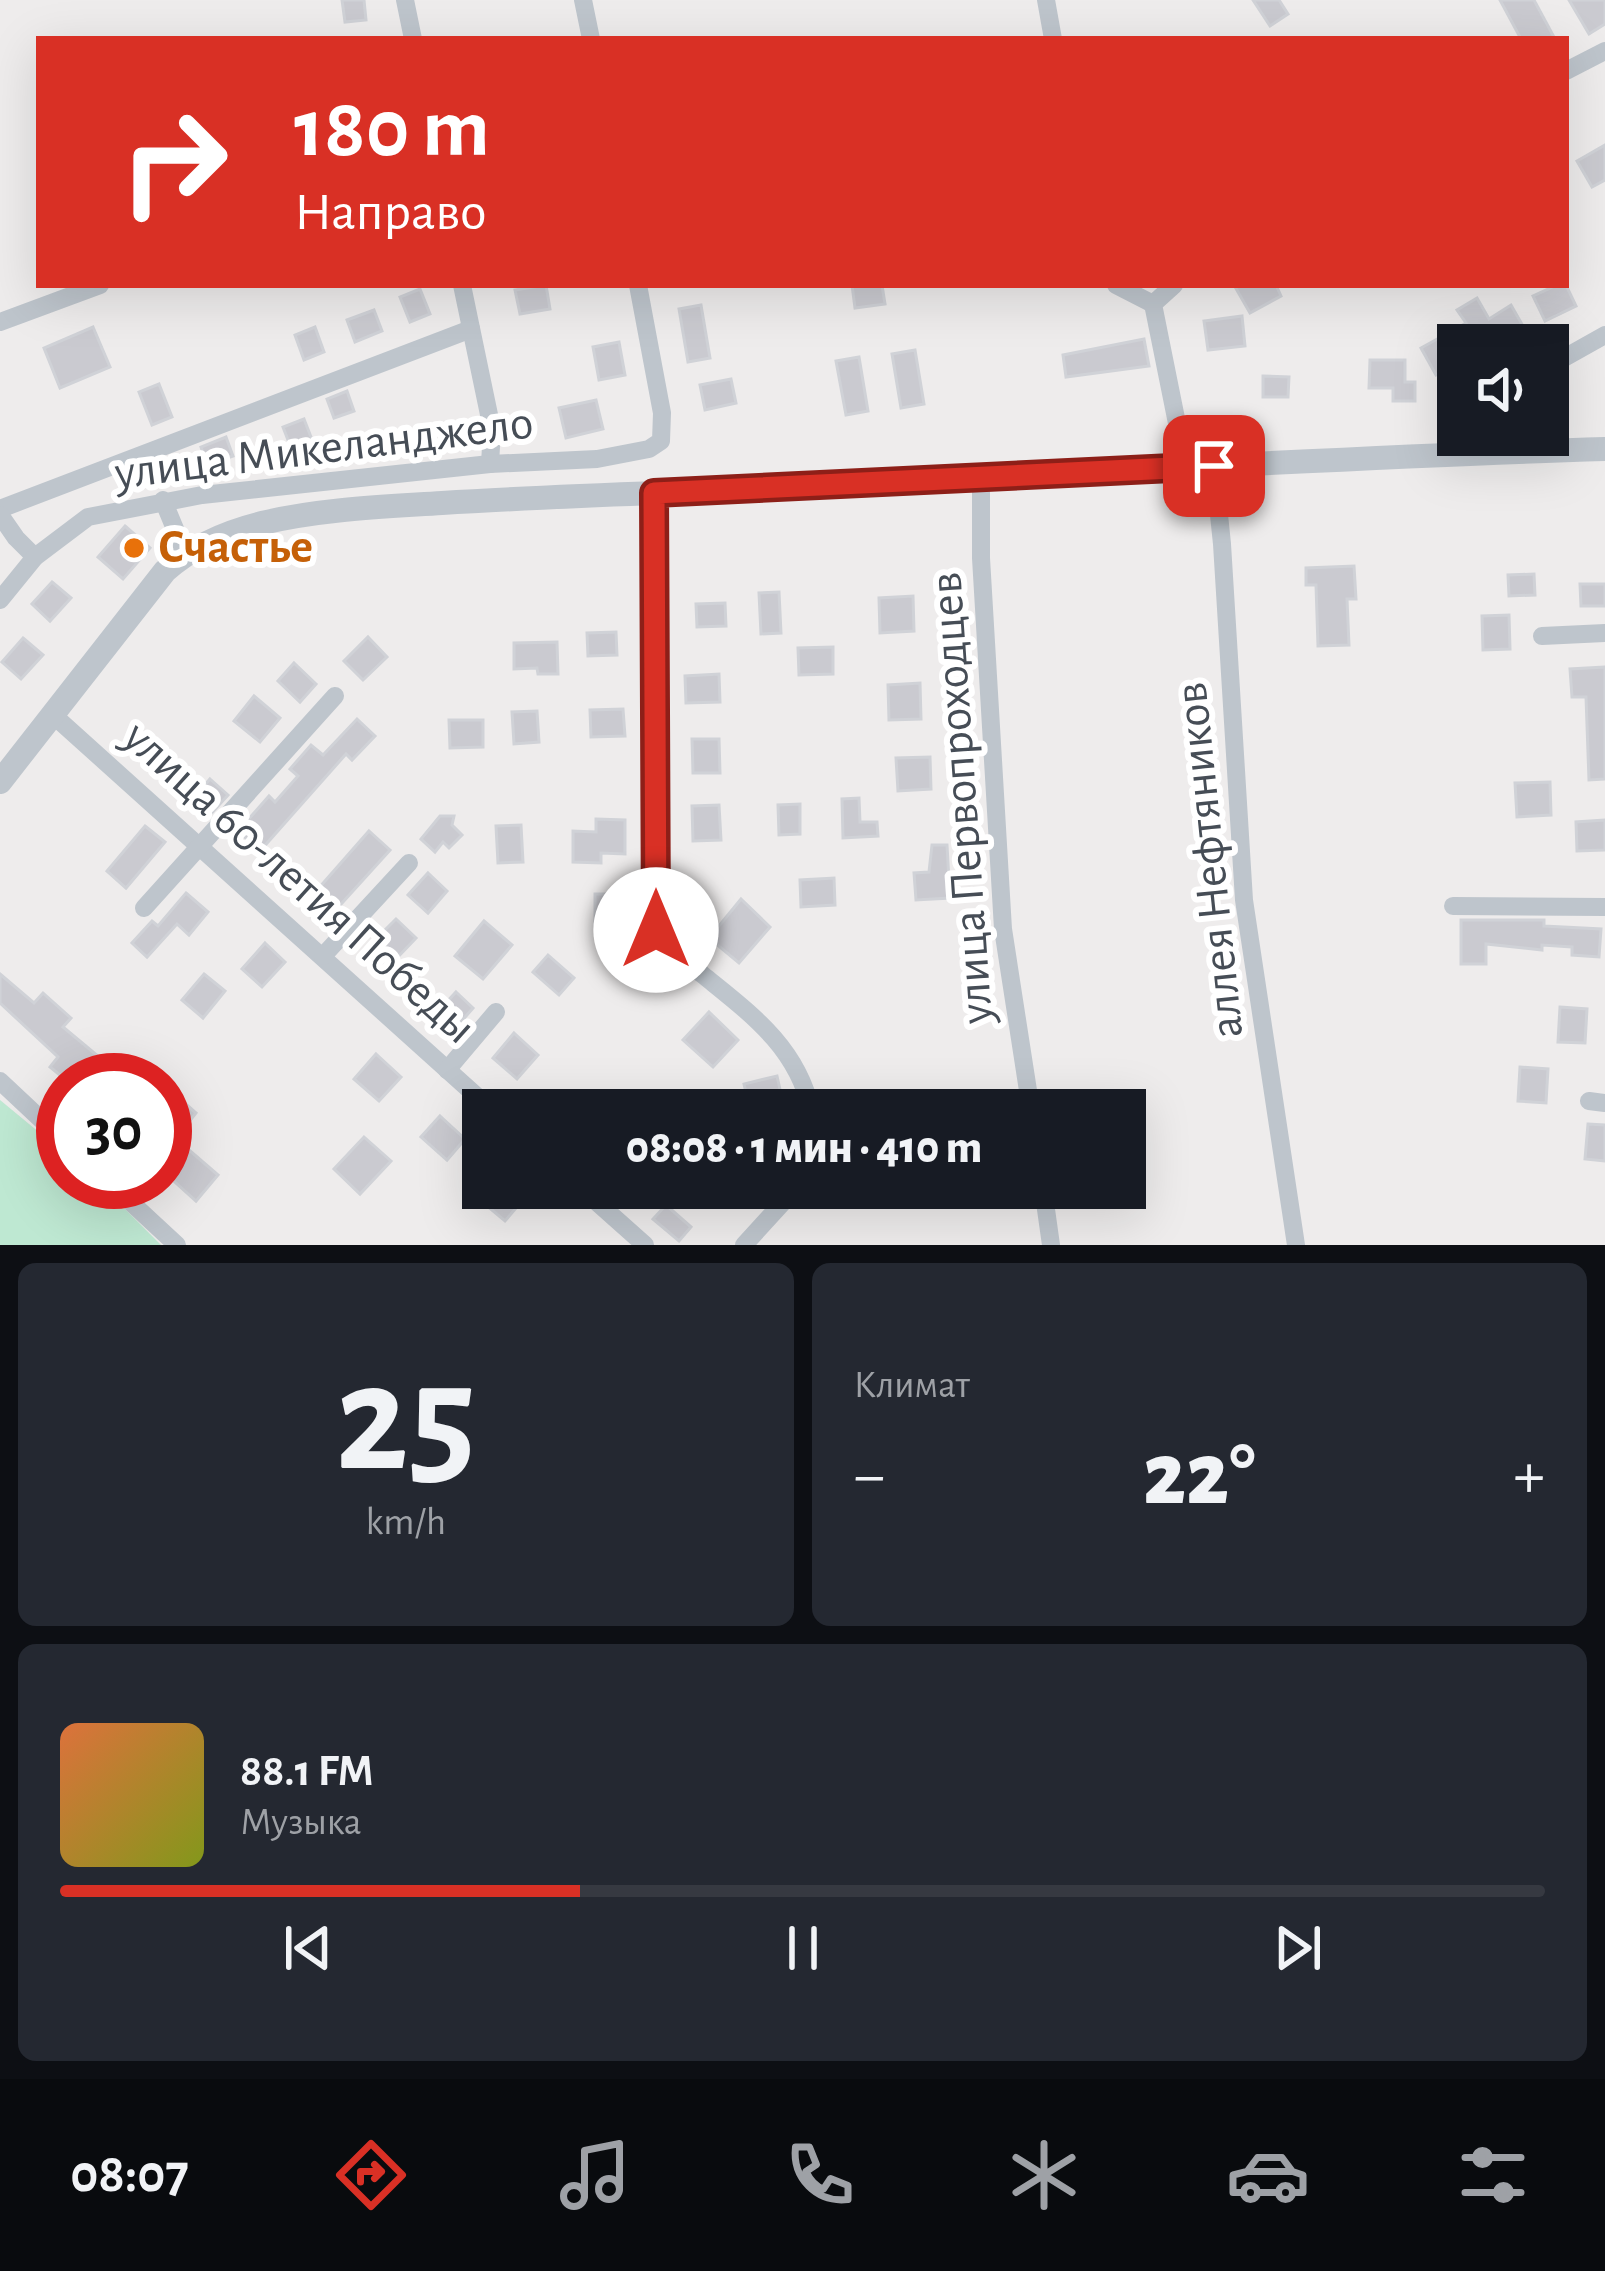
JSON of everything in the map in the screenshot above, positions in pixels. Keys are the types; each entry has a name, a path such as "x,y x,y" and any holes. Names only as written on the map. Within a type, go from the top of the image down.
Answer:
{"street":[{"path":"405,0 411,36"},
{"path":"583,0 590,36"},
{"path":"1046,0 1052,36"},
{"path":"1569,69 1605,51"},
{"path":"0,322 92,288"},
{"path":"463,288 492,429 490,464"},
{"name":"улица Микеланджело","path":"0,600 35,557 88,517 163,500 490,464 597,459 649,449 661,441 662,413 639,288"},
{"path":"1122,288 1153,304"},
{"path":"1153,304 1171,288"},
{"path":"1153,304 1186,468"},
{"path":"35,557 0,512 471,329"},
{"path":"1569,355 1605,335"},
{"path":"0,782 165,571 185,553 261,523 334,510 1605,448"},
{"name":"аллея Нефтяников","path":"1214,466 1244,900 1296,1245"},
{"name":"улица Первопроходцев","path":"982,479 981,558 1003,929 1027,1089"},
{"path":"654,493 656,930 668,948 785,1047 806,1089"},
{"path":"163,500 185,553"},
{"path":"1542,636 1605,633"},
{"path":"144,908 335,696"},
{"name":"улица 60-летия Победы","path":"52,714 468,1089"},
{"path":"323,956 409,863"},
{"path":"1453,906 1605,908"},
{"path":"447,1070 496,1012"},
{"path":"0,1081 36,1115"},
{"path":"138,1209 177,1245"},
{"path":"605,1209 645,1245"},
{"path":"744,1245 777,1209"},
{"path":"1046,1209 1052,1245"}],"green space":[{"path":"0,1100 36,1130 36,1209 125,1209 161,1245 0,1245"}],"building":[{"path":"342,0 364,0 366,20 345,22"},
{"path":"1253,0 1279,0 1288,14 1270,26"},
{"path":"1500,0 1534,0 1553,36 1519,36"},
{"path":"1569,0 1605,0 1605,24 1589,34"},
{"path":"1605,145 1605,180 1592,187 1577,161"},
{"path":"546,288 550,309 520,314 515,290"},
{"path":"852,288 882,288 885,304 855,308"},
{"path":"1236,288 1277,288 1281,296 1250,313"},
{"path":"1550,288 1567,288 1576,306 1545,321 1533,296"},
{"path":"420,289 430,314 410,322 400,297"},
{"path":"1477,298 1489,319 1511,305 1522,324 1464,324 1457,310"},
{"path":"701,305 710,358 688,362 679,309"},
{"path":"374,310 382,331 355,342 347,320"},
{"path":"1242,316 1245,346 1208,350 1204,321"},
{"path":"93,327 110,367 60,388 44,348"},
{"path":"315,327 324,352 304,360 295,335"},
{"path":"1144,339 1149,366 1066,377 1063,355"},
{"path":"1437,339 1437,374 1436,375 1421,348"},
{"path":"619,342 625,375 599,380 593,347"},
{"path":"915,350 924,404 901,408 892,354"},
{"path":"859,357 868,411 846,415 836,361"},
{"path":"1370,360 1405,360 1405,382 1415,382 1415,401 1393,401 1393,388 1369,388"},
{"path":"1263,376 1289,377 1288,397 1263,397"},
{"path":"731,379 736,403 705,410 700,385"},
{"path":"159,384 172,417 152,425 139,392"},
{"path":"347,391 354,411 334,418 327,399"},
{"path":"596,400 603,429 566,438 559,408"},
{"path":"304,419 316,450 295,458 283,427"},
{"path":"226,437 233,456 207,465 201,447"},
{"path":"125,526 150,548 123,579 98,557"},
{"path":"1354,566 1356,599 1347,599 1349,645 1318,646 1316,585 1306,585 1306,568"},
{"path":"1534,574 1535,595 1509,596 1508,575"},
{"path":"52,582 71,598 50,621 32,604"},
{"path":"1580,584 1605,584 1605,606 1581,606"},
{"path":"779,592 781,633 761,634 759,593"},
{"path":"913,596 914,631 880,633 879,598"},
{"path":"725,603 726,626 697,627 696,604"},
{"path":"1509,615 1510,649 1483,650 1482,616"},
{"path":"616,632 617,655 588,656 587,633"},
{"path":"368,637 387,657 363,680 344,661"},
{"path":"23,638 43,655 21,679 2,662"},
{"path":"557,642 558,674 514,669 514,643"},
{"path":"833,647 833,674 799,675 798,648"},
{"path":"294,663 316,684 300,702 278,681"},
{"path":"1605,667 1605,779 1589,780 1586,697 1572,697 1570,669"},
{"path":"719,674 720,702 686,703 685,676"},
{"path":"920,683 921,719 889,720 888,685"},
{"path":"254,696 280,718 260,742 234,721"},
{"path":"623,709 625,736 591,737 590,710"},
{"path":"537,711 539,742 514,744 512,712"},
{"path":"357,719 375,736 352,760 346,754 260,851 238,831 269,796 275,802 298,776 290,769 311,745 323,755"},
{"path":"449,720 483,720 483,747 450,748"},
{"path":"692,739 719,739 720,773 693,773"},
{"path":"930,757 931,789 898,791 896,758"},
{"path":"210,779 228,795 208,817 190,802"},
{"path":"1550,782 1551,815 1517,817 1515,783"},
{"path":"859,798 860,822 877,822 878,836 843,838 842,799"},
{"path":"800,804 800,834 779,835 778,805"},
{"path":"719,805 721,840 693,841 692,806"},
{"path":"440,816 454,816 452,825 462,835 449,848 443,842 435,852 421,839"},
{"path":"596,819 625,820 625,854 601,853 601,863 573,862 573,831 596,832"},
{"path":"1605,820 1605,850 1577,851 1576,822"},
{"path":"521,825 523,862 498,863 496,826"},
{"path":"145,826 165,842 126,888 107,871"},
{"path":"369,831 390,850 332,914 320,903 326,897 318,889"},
{"path":"932,845 947,845 950,898 916,900 914,873 929,872"},
{"path":"428,873 447,891 428,913 408,895"},
{"path":"834,878 835,905 801,907 800,880"},
{"path":"186,893 208,912 189,935 177,924 147,957 132,943 152,921 158,926"},
{"path":"595,894 618,894 619,928 595,928"},
{"path":"741,899 770,927 739,963 709,938"},
{"path":"396,919 416,938 396,959 375,940"},
{"path":"1461,920 1544,920 1544,926 1601,929 1599,957 1572,955 1572,947 1542,945 1542,950 1486,944 1486,964 1461,964"},
{"path":"484,921 512,945 483,979 455,956"},
{"path":"265,943 285,962 262,987 242,969"},
{"path":"548,955 574,978 559,995 533,972"},
{"path":"0,974 34,1003 43,993 71,1018 63,1027 94,1053 54,1053 0,1003"},
{"path":"204,974 225,991 203,1018 182,1000"},
{"path":"456,992 473,1008 453,1031 435,1015"},
{"path":"1560,1007 1587,1009 1585,1043 1558,1042"},
{"path":"709,1012 738,1040 713,1067 683,1040"},
{"path":"514,1033 538,1055 517,1079 493,1058"},
{"path":"376,1054 401,1077 379,1101 354,1079"},
{"path":"1520,1067 1548,1069 1546,1103 1518,1101"},
{"path":"777,1076 780,1089 745,1089 744,1084"},
{"path":"440,1116 462,1136 462,1142 447,1160 421,1137"},
{"path":"1588,1124 1605,1125 1605,1161 1585,1159"},
{"path":"364,1137 391,1161 360,1194 334,1169"},
{"path":"192,1153 218,1175 196,1201 192,1197"},
{"path":"491,1209 515,1209 505,1221"},
{"path":"662,1209 671,1209 691,1227 679,1241 653,1219"}],"place":[{"name":"Счастье","path":"134,548"}],"route":[{"path":"656,930 654,493 1214,466"}]}
